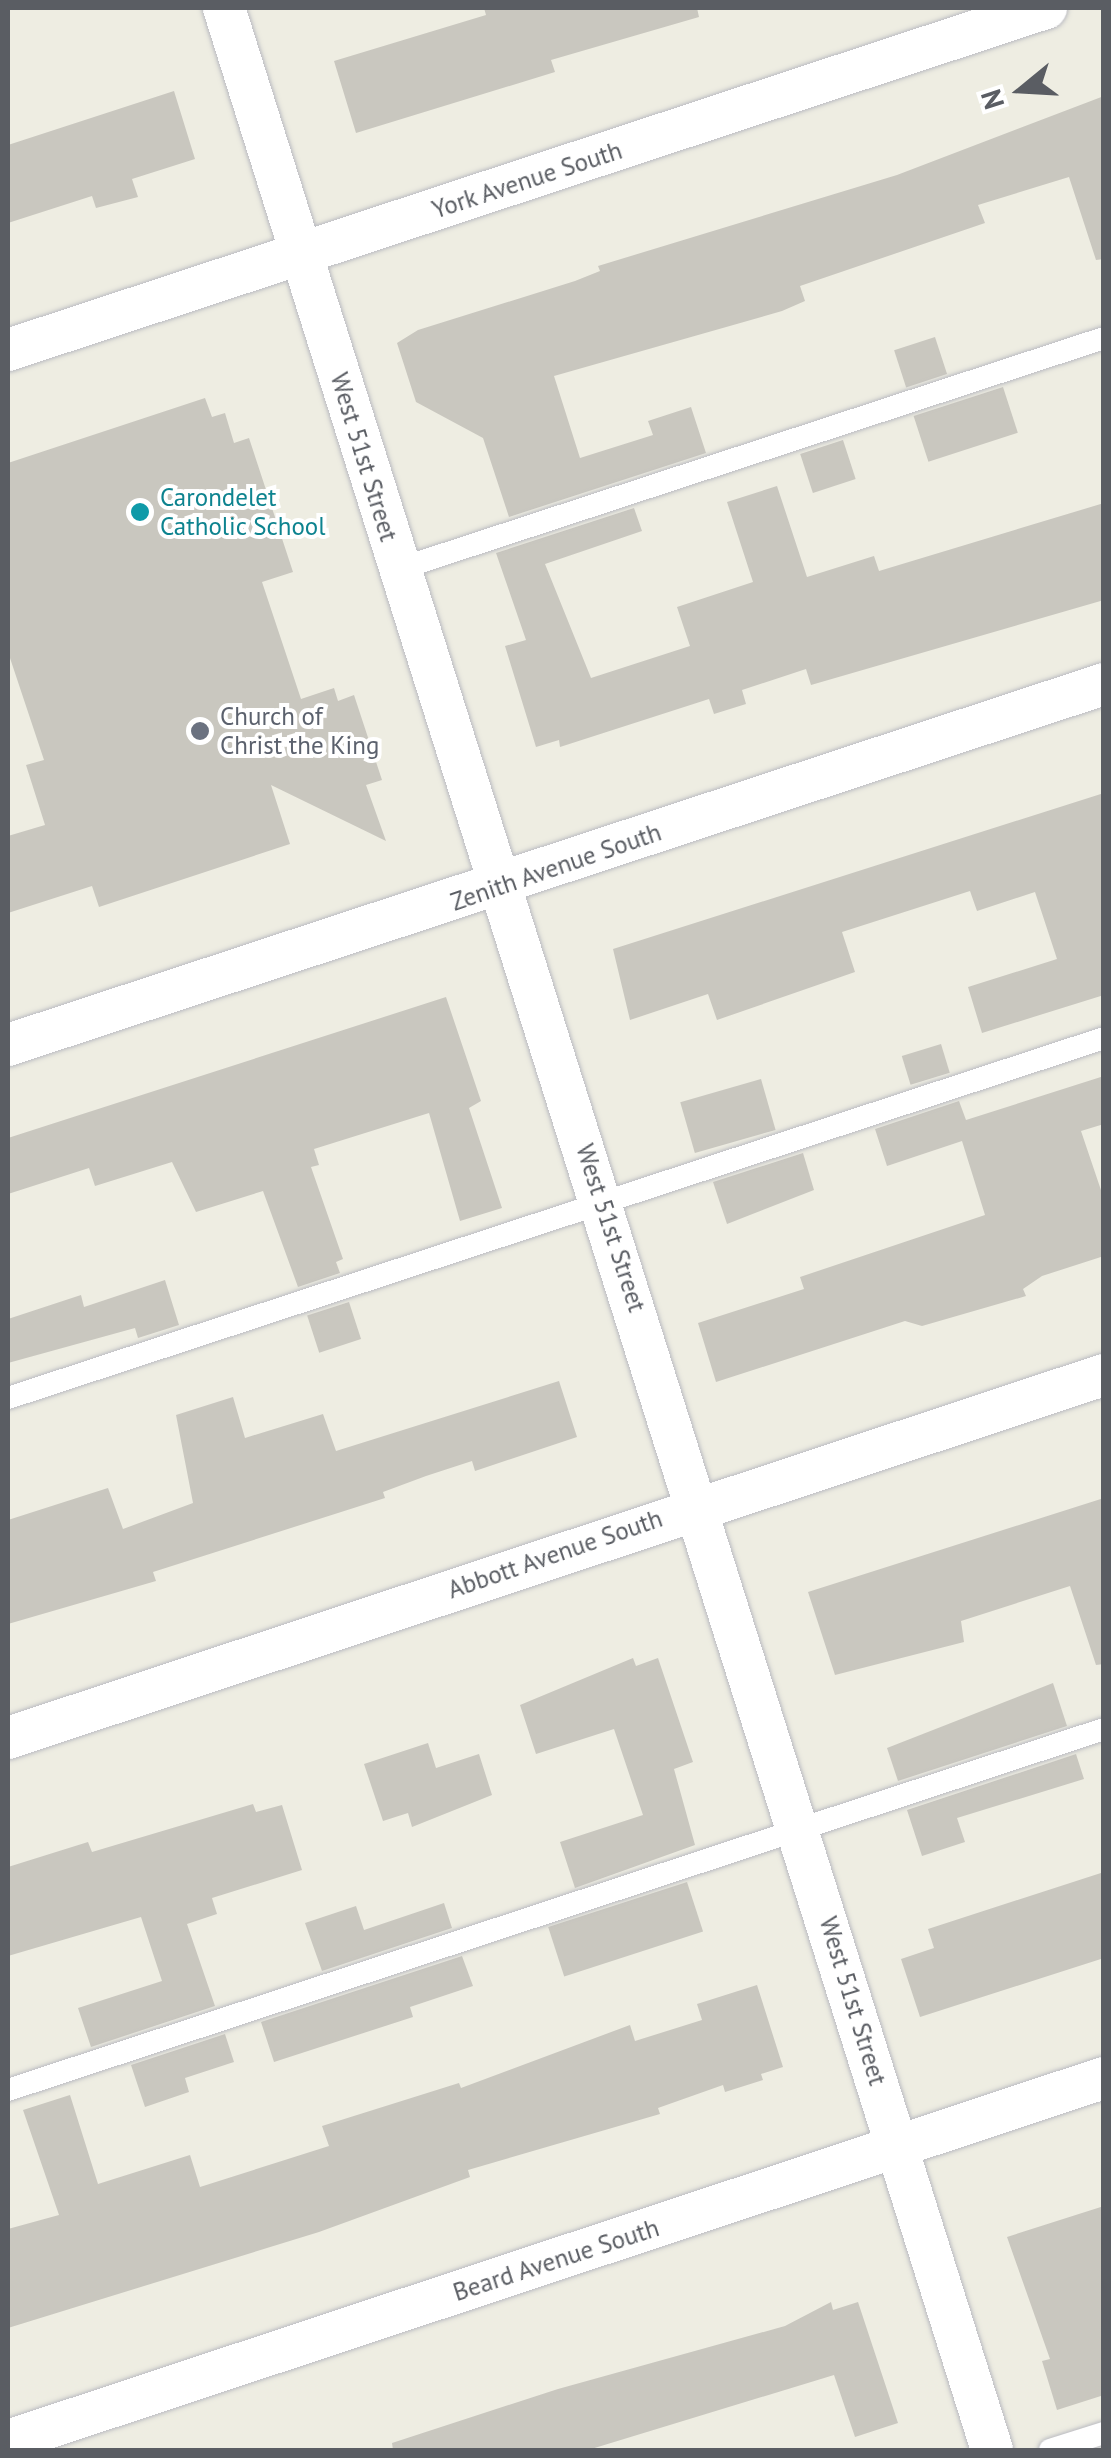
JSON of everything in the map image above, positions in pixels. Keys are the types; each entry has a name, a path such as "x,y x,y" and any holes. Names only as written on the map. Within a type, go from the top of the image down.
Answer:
{"street":[{"name":"West 51st Street","path":"224,8 499,886 604,1202 992,2450"},
{"name":"York Avenue South","path":"8,350 1046,8"},
{"name":"Zenith Avenue South","path":"8,1045 1104,684"},
{"name":"Abbott Avenue South","path":"8,1738 698,1506 1104,1375"},
{"name":"Beard Avenue South","path":"8,2441 1104,2078"}],"lane":[{"path":"399,569 1104,338"},
{"path":"8,1398 1104,1038"},
{"path":"8,2090 1104,1729"},
{"path":"1050,2450 1104,2433"}],"building":[{"path":"484,8 697,8 699,17 551,60 555,72 356,133 334,61 486,15"},
{"path":"174,91 195,159 132,179 138,197 96,208 92,196 8,223 8,145"},
{"path":"1104,96 1104,259 1096,260 1069,177 978,205 985,223 800,286 805,301 782,311 554,376 580,458 653,435 648,421 691,407 706,453 509,517 483,438 416,402 397,343 418,330 575,281 600,271 598,266 897,175"},
{"path":"935,337 947,374 906,387 894,350"},
{"path":"1003,387 1018,433 928,462 914,416"},
{"name":"Church of Christ the King","path":"205,398 212,417 225,413 234,443 249,438 293,572 262,582 301,699 334,688 338,701 354,695 382,780 366,785 386,841 271,785 290,844 99,907 92,886 8,913 8,836 45,825 26,765 44,760 8,652 8,463"},
{"path":"843,440 856,479 813,493 800,454"},
{"path":"777,486 807,577 874,556 879,571 1104,503 1104,600 811,685 806,669 742,690 746,704 714,714 709,699 560,747 559,740 536,747 505,646 526,640 496,553 634,508 642,531 545,564 591,678 690,646 677,607 753,582 727,502"},
{"path":"1104,793 1104,995 982,1033 968,987 1057,959 1035,892 977,911 970,891 842,932 855,972 717,1020 708,994 630,1020 613,949"},
{"path":"446,997 481,1101 469,1108 502,1208 460,1221 429,1113 314,1149 319,1165 311,1167 343,1259 336,1262 340,1273 298,1287 263,1191 196,1212 172,1162 95,1186 89,1168 8,1194 8,1138"},
{"path":"941,1044 950,1073 911,1085 902,1056"},
{"path":"1104,1076 1104,1124 1081,1131 1104,1199 1104,1256 1042,1276 1023,1289 1026,1296 922,1326 905,1321 716,1382 698,1323 804,1289 800,1277 985,1215 962,1141 887,1166 875,1129 959,1101 966,1120"},
{"path":"761,1079 776,1130 695,1153 680,1102"},
{"path":"803,1153 814,1190 727,1224 713,1182"},
{"path":"165,1280 179,1325 138,1338 135,1328 8,1363 8,1319 81,1295 84,1307"},
{"path":"349,1302 361,1339 319,1353 307,1316"},
{"path":"559,1381 577,1437 475,1471 472,1461 426,1476 383,1492 385,1498 153,1572 156,1581 8,1624 8,1520 108,1488 123,1529 193,1503 176,1415 233,1397 245,1438 323,1414 336,1451"},
{"path":"1104,1498 1104,1664 1096,1665 1070,1586 961,1621 964,1642 835,1675 808,1592"},
{"path":"633,1658 636,1666 658,1658 693,1762 674,1769 695,1845 575,1888 560,1842 643,1815 614,1729 536,1754 520,1705"},
{"path":"1053,1683 1067,1726 898,1781 887,1748"},
{"path":"428,1743 436,1768 479,1754 492,1795 412,1827 408,1813 383,1821 364,1764"},
{"path":"1076,1754 1084,1779 957,1818 965,1842 922,1856 907,1810"},
{"path":"253,1804 256,1812 282,1805 302,1870 212,1898 217,1914 187,1924 215,2006 91,2047 78,2008 162,1981 141,1917 8,1956 8,1867 88,1842 92,1852"},
{"path":"1104,1872 1104,1958 920,2017 901,1959 934,1948 928,1929"},
{"path":"687,1882 703,1931 564,1977 548,1927"},
{"path":"444,1903 452,1928 322,1971 305,1923 356,1906 364,1930"},
{"path":"462,1956 473,1986 410,2007 413,2017 274,2062 261,2022"},
{"path":"757,1985 783,2067 761,2074 763,2080 725,2092 723,2085 658,2108 660,2114 468,2170 470,2177 319,2232 8,2328 8,2229 59,2215 23,2110 70,2095 98,2184 190,2155 200,2187 329,2146 322,2126 459,2083 461,2088 630,2025 635,2041 702,2020 697,2004"},
{"path":"225,2034 234,2062 185,2078 189,2092 145,2107 131,2065"},
{"path":"1104,2206 1104,2395 1057,2410 1042,2361 1050,2359 1007,2237"},
{"path":"831,2302 833,2310 858,2302 898,2423 855,2437 834,2375 588,2450 393,2450 392,2443 558,2389 785,2326"}],"place":[{"name":"Carondelet Catholic School","path":"140,512"},
{"name":"Church of Christ the King","path":"200,731"}]}
